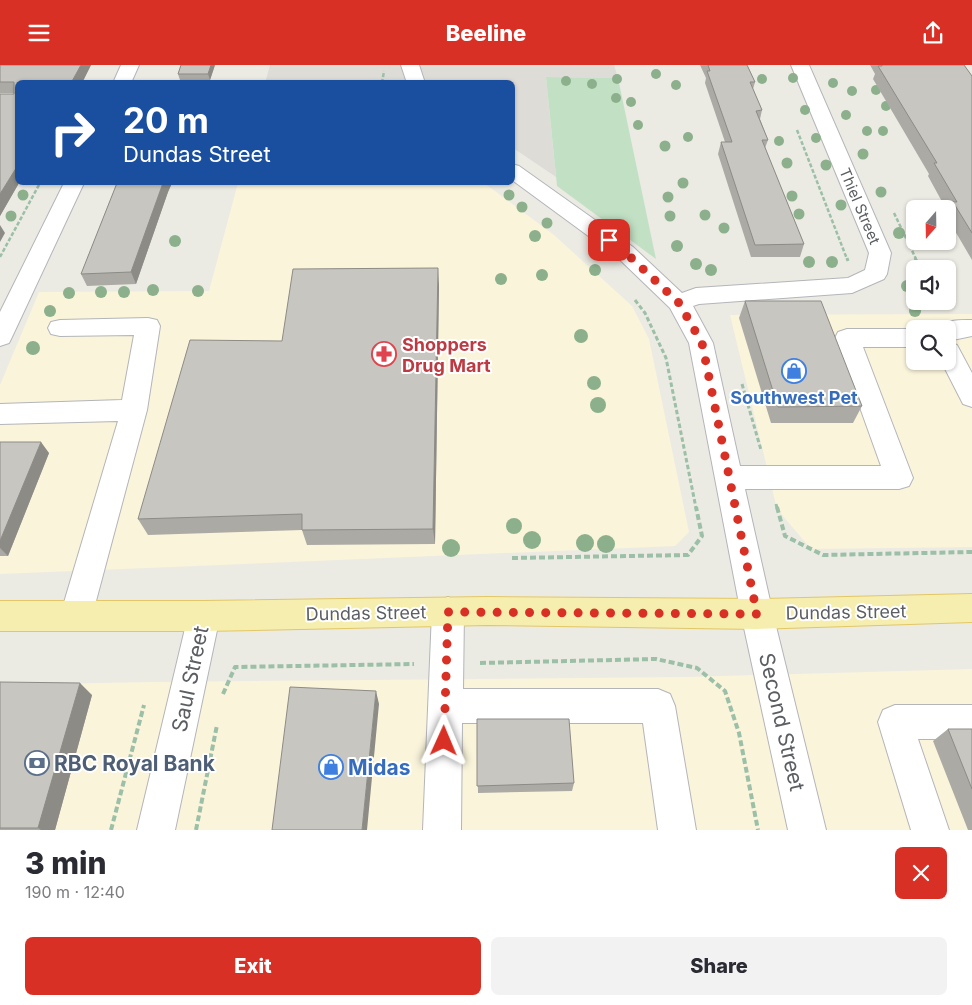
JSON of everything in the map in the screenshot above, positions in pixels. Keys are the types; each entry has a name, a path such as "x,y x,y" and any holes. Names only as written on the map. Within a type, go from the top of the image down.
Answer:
{"main road":[{"name":"Dundas Street","path":"1,619 76,616 448,612 757,614 972,608"}],"street":[{"path":"123,80 130,65"},
{"path":"410,65 415,80"},
{"name":"Thiel Street","path":"679,303 696,296 852,285 876,274 880,253 800,65"},
{"name":"Second Street","path":"515,172 625,252 679,303 702,343 757,614 806,830"},
{"path":"0,337 73,185"},
{"path":"60,328 148,326 134,410 76,616"},
{"path":"956,330 972,329"},
{"path":"729,477 899,477 847,338 906,338"},
{"path":"956,366 972,397"},
{"path":"0,414 134,410"},
{"path":"442,830 448,612"},
{"name":"Saul Street","path":"156,830 204,616"},
{"path":"445,705 658,705 677,830"},
{"path":"930,830 896,722 972,721"}],"path":[{"path":"797,130 850,269"},
{"path":"0,257 39,185"},
{"path":"512,558 688,555 702,536 666,358 645,313 630,294"},
{"path":"112,830 144,705"}],"shaded area":[{"path":"270,65 614,65 618,78 546,77 556,177 515,149 515,80 266,80"},
{"path":"237,185 487,185 554,235 632,306 649,339 689,532 675,546 0,574 0,385 39,292 209,291"},
{"path":"972,314 972,547 811,549 777,509 730,315"},
{"path":"972,669 972,830 0,830 0,685 687,677"}],"green space":[{"path":"546,77 618,78 656,259 557,186"}],"building":[{"path":"0,65 81,65 73,80 15,80 15,170 0,194 0,94 14,94 14,82 0,82"},
{"path":"181,65 211,65 208,74 178,74"},
{"path":"708,65 747,65 755,82 750,82 762,110 756,111 768,140 762,140 804,244 755,245 721,142 732,142 707,71 710,71"},
{"path":"964,65 972,76 972,233 956,207 956,200 934,163 937,163 878,66"},
{"path":"116,185 162,185 131,272 81,274"},
{"path":"438,268 433,529 302,530 302,514 138,519 190,340 282,341 293,269"},
{"name":"Southwest Pet","path":"745,301 821,301 862,406 778,407"},
{"path":"0,442 41,442 0,541"},
{"name":"RBC Royal Bank","path":"0,682 80,683 38,828 0,828"},
{"name":"Midas","path":"290,687 376,691 362,830 272,830"},
{"path":"477,719 569,719 574,783 477,786"},
{"path":"948,729 972,729 972,789"}],"place":[{"name":"Shoppers Drug Mart","path":"384,354"},
{"name":"Southwest Pet","path":"794,371"},
{"name":"RBC Royal Bank","path":"37,763"},
{"name":"Midas","path":"331,767"}],"route":[{"path":"444,741 448,612 757,614 702,343 679,303 625,252 609,240"}]}
